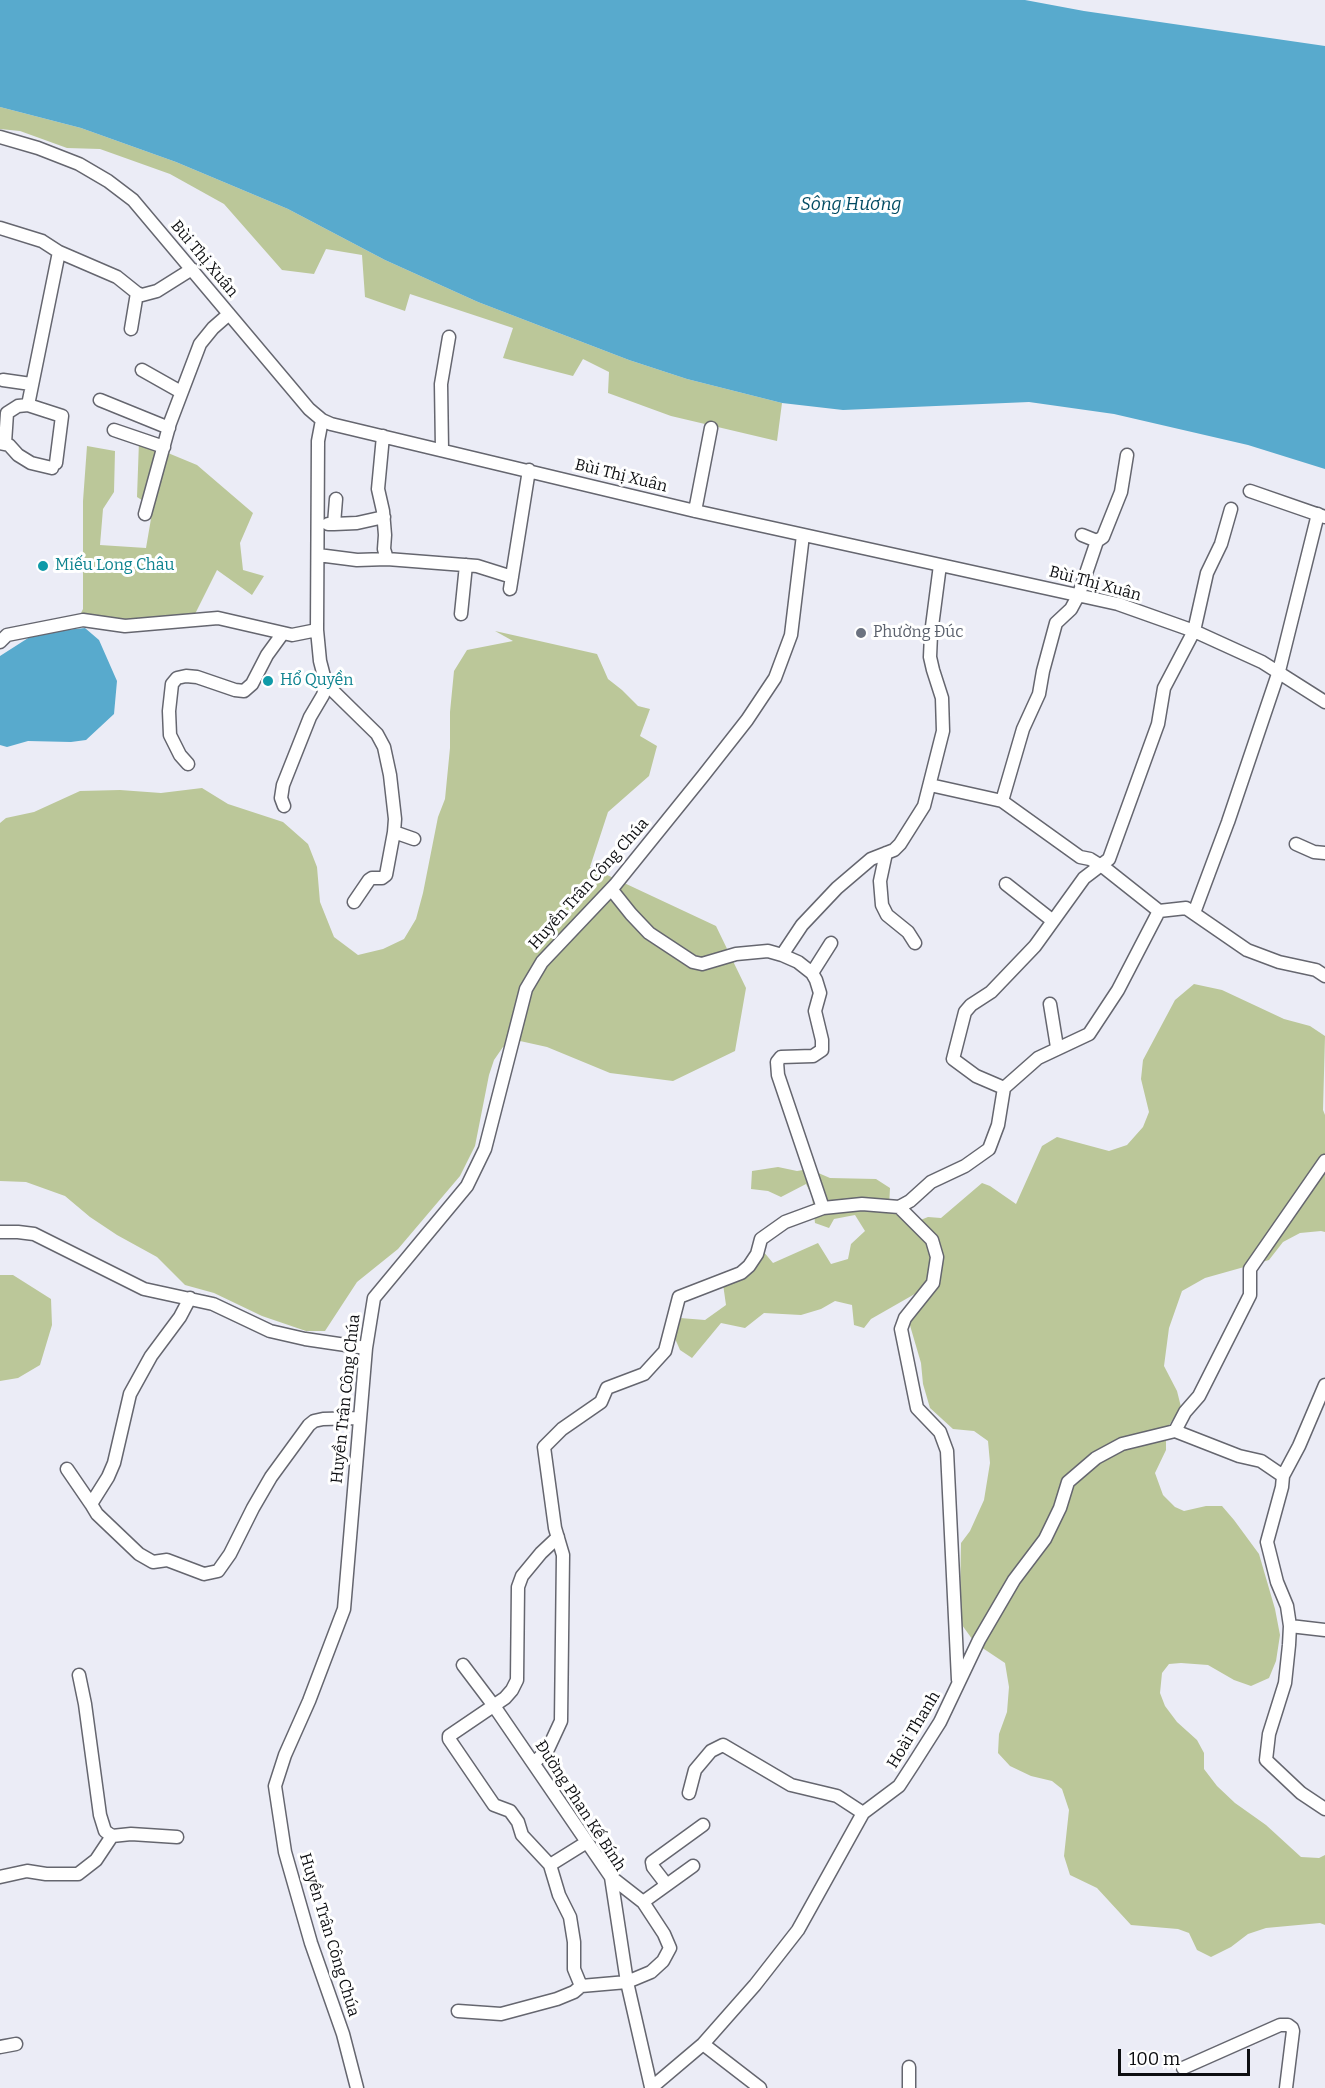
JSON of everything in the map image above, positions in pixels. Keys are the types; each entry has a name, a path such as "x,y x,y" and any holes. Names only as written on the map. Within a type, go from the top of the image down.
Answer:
{"street":[{"name":"Bùi Thị Xuân","path":"0,137 38,148 79,164 108,181 133,200 309,410 331,424 695,511 1118,604 1194,631 1279,671 1325,702"},
{"path":"0,228 42,242 59,252 117,277 137,293 150,294 192,269"},
{"path":"28,405 59,252"},
{"path":"131,329 137,293"},
{"path":"145,514 181,392 204,338 229,314"},
{"path":"442,450 441,390 449,337"},
{"path":"142,370 181,392"},
{"path":"3,380 31,384"},
{"path":"100,400 169,428"},
{"path":"28,405 62,416 54,466 24,459 2,443 7,412 18,406 28,405"},
{"path":"284,806 281,798 283,785 326,684 320,661 317,630 318,441 322,420"},
{"path":"695,511 711,428"},
{"path":"114,430 164,447"},
{"path":"383,436 378,489 384,517 386,535 384,549 387,559"},
{"path":"1002,801 1023,729 1039,694 1056,623 1071,609 1079,594 1097,541 1103,537 1121,492 1127,455"},
{"path":"318,555 357,560 387,559 399,562 477,566 511,583 529,470"},
{"path":"1194,913 1228,822 1279,671 1322,516 1250,491"},
{"path":"334,524 336,499"},
{"path":"1004,1088 976,1076 954,1061 952,1056 967,1009 991,992 1035,946 1084,878 1109,859 1158,724 1164,688 1194,631 1207,573 1221,543 1231,509"},
{"path":"318,524 357,523 384,517"},
{"name":"Huyền Trân Công Chúa","path":"357,2088 343,2034 310,1943 305,1917 285,1852 275,1786 285,1755 309,1701 344,1609 366,1348 374,1298 467,1186 485,1149 526,989 542,962 611,889 747,720 775,678 791,635 802,535"},
{"path":"1082,535 1097,541"},
{"path":"461,614 466,565"},
{"path":"782,955 802,925 837,888 871,859 894,850 904,839 924,806 943,730 942,698 930,657 940,565"},
{"path":"0,642 7,635 83,620 126,626 218,618 292,635 317,630"},
{"path":"188,764 170,735 169,711 172,684 177,678 197,677 244,691 252,684 267,655 283,633"},
{"path":"326,684 377,735 384,747 390,775 395,819 386,875 369,880 354,902"},
{"path":"930,785 1002,801 1080,857 1090,859 1099,865 1159,911 1186,908 1246,950 1279,962 1316,970 1325,975"},
{"path":"394,832 414,838"},
{"path":"1296,844 1314,852 1325,853"},
{"path":"886,853 880,881 882,905 887,915 908,932 915,943"},
{"path":"1006,884 1053,921"},
{"path":"611,889 635,919 650,933 693,962 705,963 736,954 768,951 798,962 812,973 820,993 815,1011 822,1050 813,1056 781,1057 777,1062 778,1075 823,1208"},
{"path":"534,1763 548,1749 561,1721 563,1556 544,1448 562,1429 601,1402 607,1388 644,1374 665,1351 679,1297 741,1272 749,1266 757,1254 761,1239 785,1222 823,1208 862,1204 898,1207 910,1201 931,1182 965,1166 989,1149 998,1125 1004,1088 1038,1058 1084,1037 1092,1030 1118,990 1159,911"},
{"path":"812,973 831,943"},
{"path":"1050,1004 1058,1047"},
{"path":"1283,1476 1261,1461 1239,1456 1175,1431 1185,1412 1199,1396 1250,1295 1250,1269 1325,1161"},
{"path":"898,1207 932,1240 937,1257 933,1282 905,1318 902,1329 916,1408 940,1432 947,1451 958,1681"},
{"path":"0,1232 34,1234 144,1289 213,1304 270,1331 366,1348"},
{"path":"92,1504 114,1463 130,1394 190,1298"},
{"path":"1325,1385 1299,1446 1283,1476 1267,1542 1277,1582 1287,1606 1290,1626 1285,1683 1269,1734 1266,1760 1301,1793 1325,1809"},
{"path":"67,1469 97,1514 123,1540 147,1559 153,1562 167,1560 196,1572 211,1573 223,1566 271,1477 309,1425 323,1419 360,1418"},
{"name":"Hoài Thanh","path":"651,2088 703,2044 755,1985 798,1930 863,1813 898,1786 940,1722 957,1690 958,1681 1014,1580 1045,1539 1060,1508 1068,1482 1096,1458 1122,1444 1175,1431"},
{"path":"558,1537 522,1576 518,1587 517,1680 512,1690 505,1698 449,1736 449,1739 494,1804 510,1811 518,1822 522,1835 550,1865 559,1895 570,1917 574,1942 573,1969 581,1986"},
{"path":"1290,1626 1325,1630"},
{"name":"Đường Phan Kế Bính","path":"463,1665 534,1763 611,1877 627,1982 651,2088"},
{"path":"79,1675 100,1815 105,1831 112,1836 131,1834 177,1837"},
{"path":"689,1793 695,1770 711,1751 723,1746 790,1785 837,1796 863,1813"},
{"path":"665,1885 652,1862 703,1825"},
{"path":"0,1877 27,1871 46,1874 78,1874 96,1860 112,1836"},
{"path":"550,1865 587,1842"},
{"path":"643,1902 693,1866"},
{"path":"458,2011 501,2014 557,1999 581,1986 627,1982 651,1972 663,1961 670,1948 664,1934 643,1902 611,1877"},
{"path":"1183,2068 1280,2025 1288,2025 1293,2031 1286,2088"},
{"path":"0,2047 16,2044"},
{"path":"703,2044 760,2088"},
{"path":"909,2067 909,2088"}],"green space":[{"path":"0,107 81,128 176,162 288,209 385,260 478,302 629,360 687,379 782,403 777,441 671,416 608,393 609,372 583,359 573,376 503,358 513,328 410,294 405,311 365,297 362,255 326,249 314,274 282,270 224,204 170,174 100,149 67,148 20,131 0,129"},
{"path":"139,441 197,465 253,513 240,543 243,570 264,576 252,595 217,570 193,618 124,632 79,617 83,609 83,501 87,446 115,451 114,492 103,509 100,545 146,548 153,507 137,497"},
{"path":"495,631 597,654 608,679 638,706 650,709 640,736 657,746 649,776 608,812 590,867 716,926 746,988 735,1051 673,1081 610,1073 547,1047 520,1041 503,1047 494,1060 489,1075 475,1146 460,1176 398,1249 357,1282 325,1331 306,1331 262,1316 214,1293 185,1285 157,1257 117,1235 90,1217 65,1196 26,1182 0,1181 0,823 6,818 34,812 80,791 120,790 161,793 202,788 228,804 283,822 308,844 317,867 320,902 334,937 358,955 383,949 404,939 416,919 423,893 438,817 445,799 454,671 467,650 513,641"},
{"path":"1194,984 1222,990 1284,1019 1310,1026 1325,1036 1323,1110 1325,1115 1325,1232 1300,1233 1283,1242 1269,1260 1205,1278 1182,1291 1169,1328 1164,1366 1177,1391 1181,1407 1166,1430 1166,1450 1155,1473 1163,1495 1175,1507 1184,1511 1206,1506 1222,1506 1234,1520 1259,1554 1280,1635 1276,1661 1269,1678 1251,1686 1234,1680 1208,1665 1169,1664 1162,1673 1160,1693 1165,1706 1177,1722 1197,1740 1204,1753 1204,1769 1217,1786 1235,1803 1266,1825 1301,1857 1319,1858 1325,1855 1325,1925 1320,1923 1266,1928 1248,1934 1231,1947 1211,1957 1197,1950 1189,1933 1178,1929 1131,1925 1097,1888 1070,1875 1064,1856 1069,1810 1062,1789 1052,1781 1031,1776 1010,1766 998,1753 999,1734 1007,1712 1009,1687 1005,1663 975,1643 962,1625 960,1597 961,1543 970,1531 984,1500 990,1463 988,1441 974,1431 953,1429 930,1408 923,1384 921,1363 909,1322 920,1291 871,1319 864,1328 854,1325 852,1305 835,1301 821,1309 801,1315 764,1313 745,1328 721,1323 692,1358 680,1350 673,1334 680,1318 705,1320 726,1305 723,1284 745,1276 758,1245 773,1263 818,1243 831,1264 848,1259 851,1244 865,1231 855,1215 834,1219 829,1228 815,1223 812,1196 806,1184 781,1197 768,1191 751,1189 752,1171 778,1167 797,1171 809,1169 830,1178 876,1179 890,1188 889,1207 908,1225 928,1217 941,1218 982,1183 1016,1204 1042,1146 1057,1137 1109,1151 1127,1145 1143,1127 1149,1112 1141,1079 1143,1060 1175,1000"},
{"path":"0,1275 13,1275 51,1299 52,1325 40,1365 18,1378 0,1381"}],"water":[{"name":"Sông Hương","path":"0,0 1025,0 1084,11 1325,46 1325,469 1248,445 1114,414 1029,402 843,410 782,403 687,379 629,360 478,302 385,260 288,209 176,162 81,128 0,107"},
{"path":"85,628 99,640 117,681 114,714 86,740 28,741 7,747 0,745 0,656 36,633"}],"place":[{"name":"Miếu Long Châu","path":"43,566"},
{"name":"Phường Đúc","path":"861,633"},
{"name":"Hổ Quyền","path":"268,681"}]}
